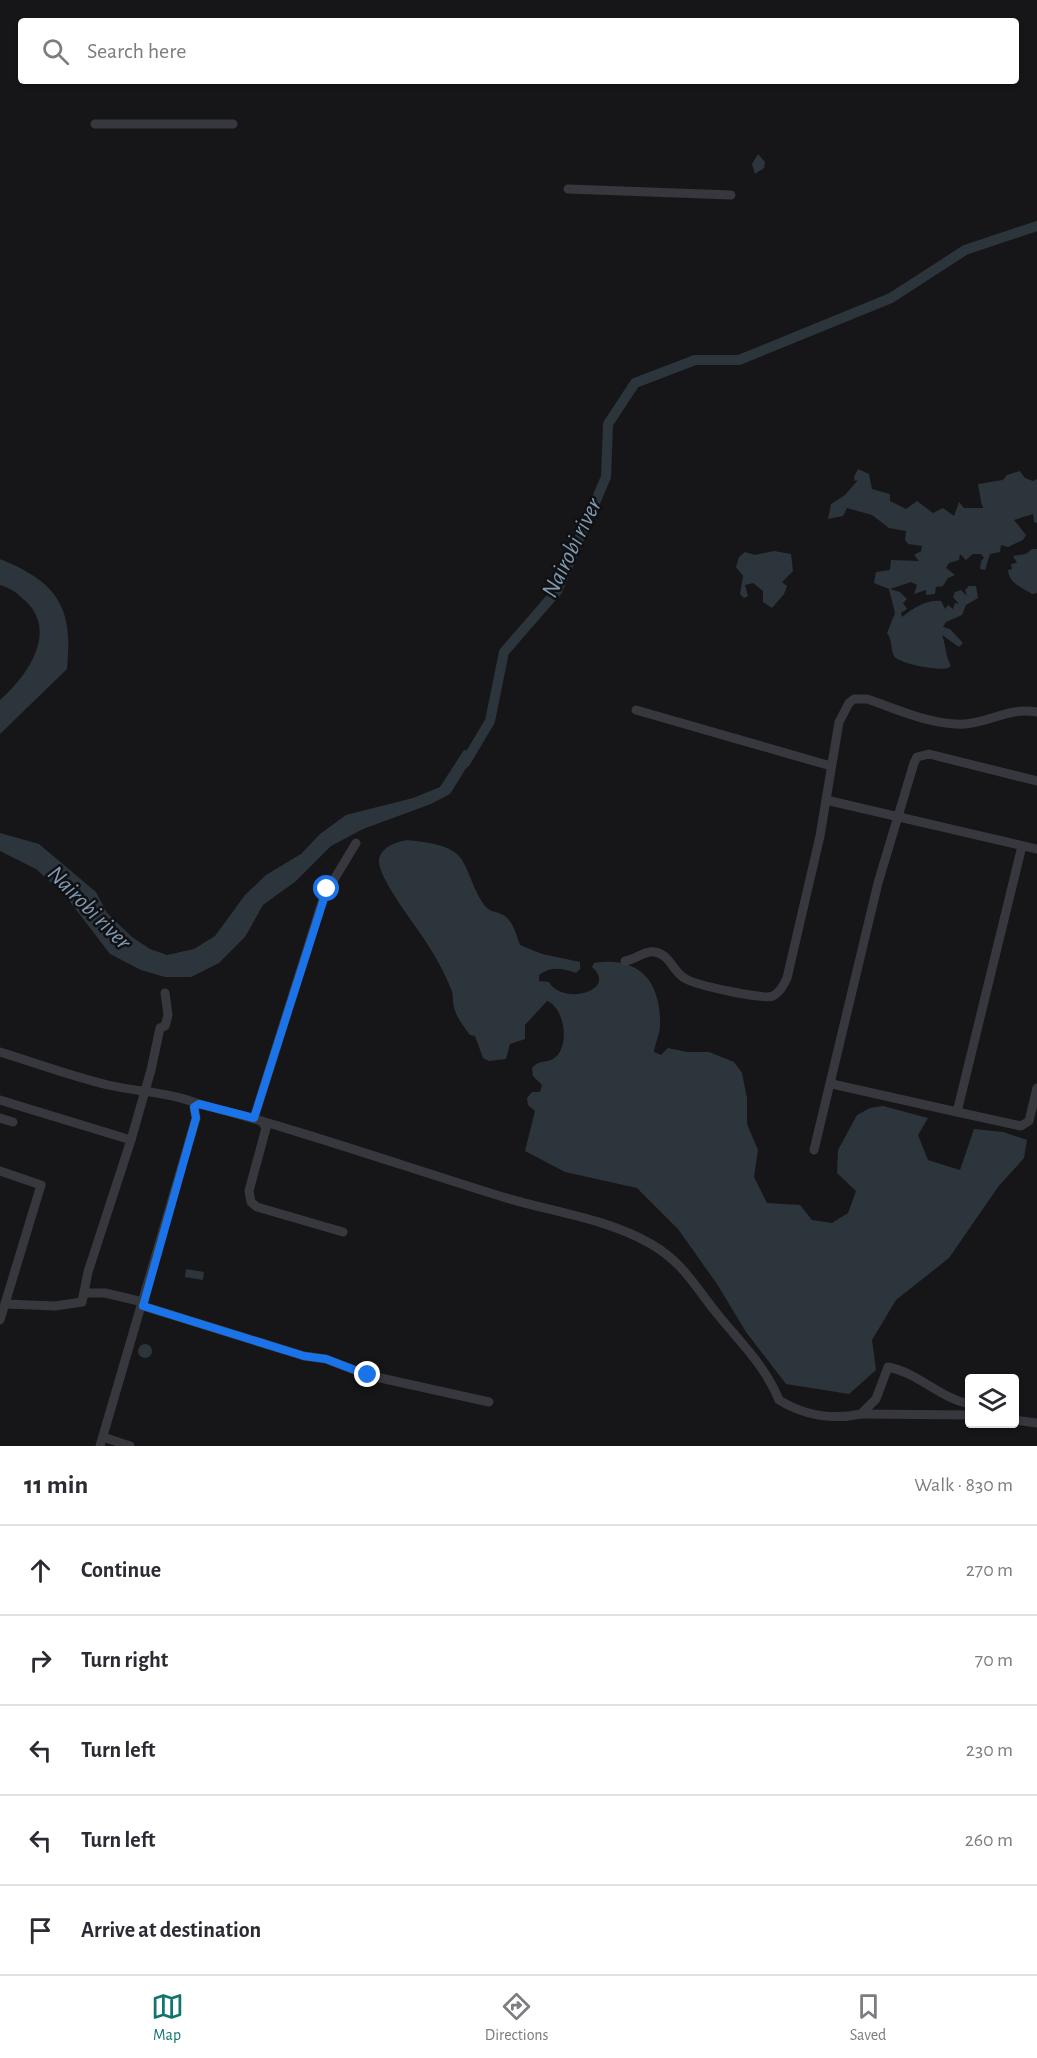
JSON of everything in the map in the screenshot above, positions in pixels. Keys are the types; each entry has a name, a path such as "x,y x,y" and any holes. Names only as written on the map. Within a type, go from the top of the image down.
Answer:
{"street":[{"path":"95,124 232,124"},
{"path":"568,189 731,195"},
{"path":"625,961 654,952 665,956 684,979 692,982 758,997 772,996 778,992 787,978 820,836 839,722 854,699 867,699 951,724 980,722 1023,709 1037,712"},
{"path":"636,710 831,765"},
{"path":"814,1150 832,1084 878,883 914,763 923,755 1037,781"},
{"path":"826,800 1037,849"},
{"path":"258,1120 324,896 356,843"},
{"path":"957,1112 1022,846"},
{"path":"6,1305 69,1305 82,1302 88,1272 145,1091 160,1028 165,1026 168,1015 165,993"},
{"path":"0,1052 60,1073 183,1098 258,1120 506,1198 568,1213 650,1243 676,1261 689,1274 720,1317 759,1362 776,1388 779,1400 802,1411 818,1416 847,1417 861,1414 965,1415"},
{"path":"832,1084 1021,1126 1029,1121 1037,1088"},
{"path":"0,1100 131,1140"},
{"path":"130,1446 101,1441 143,1306 196,1118 194,1107 199,1104"},
{"path":"0,1118 13,1122"},
{"path":"258,1120 266,1128 249,1191 251,1202 257,1207 343,1232"},
{"path":"0,1171 41,1185 0,1320"},
{"path":"84,1293 105,1293 139,1301 143,1306 304,1356 326,1359 368,1375 489,1402"},
{"path":"861,1414 876,1399 888,1366 908,1372 948,1399 965,1403"},
{"path":"1019,1419 1035,1423"}],"water":[{"path":"758,154 765,162 764,168 755,174 752,164"},
{"path":"858,469 869,474 872,489 890,494 890,501 906,509 917,501 933,513 943,508 954,516 959,502 964,508 983,508 978,484 1003,480 1007,475 1020,471 1025,478 1033,481 1037,479 1037,523 1034,522 1033,514 1014,520 1026,535 1023,540 1008,547 1001,545 1000,552 990,554 985,570 980,569 984,558 981,554 973,554 966,560 960,554 959,560 949,563 946,568 955,575 948,578 943,586 936,587 935,594 926,595 926,590 914,594 917,585 911,582 890,589 900,592 907,599 903,603 907,609 901,613 902,617 916,607 931,601 941,601 945,609 948,605 953,609 955,603 959,604 953,597 955,592 961,590 967,596 965,590 969,586 976,586 978,598 966,605 962,615 946,622 943,627 950,629 963,643 959,647 942,635 951,666 948,668 936,669 920,666 903,662 894,656 887,633 895,613 889,589 874,583 876,572 890,570 891,560 919,561 914,555 921,551 922,546 908,544 905,540 906,531 889,528 872,515 847,508 843,516 828,519 831,504 845,495 858,480 855,481 854,477"},
{"path":"1032,549 1037,549 1037,593 1032,594 1013,582 1008,570 1012,569 1011,564 1017,563 1013,556 1026,554"},
{"path":"774,551 791,554 793,571 782,582 787,586 784,594 772,608 763,602 763,591 753,583 745,585 748,596 744,598 740,594 743,576 736,567 739,557 745,552 755,555"},
{"path":"0,559 36,577 58,599 68,629 68,647 67,669 0,734 0,700 21,678 36,652 39,624 34,611 23,599 7,587 0,585"},
{"path":"464,750 476,752 450,794 431,804 363,829 331,846 296,881 263,905 245,937 219,963 191,977 165,977 141,970 110,954 64,894 36,869 0,851 0,833 39,844 96,892 107,913 132,937 150,949 167,955 194,949 215,936 245,895 266,875 301,854 320,834 346,815 413,798 440,787"},
{"path":"407,840 445,847 458,855 481,901 489,909 508,919 514,927 520,945 542,954 580,962 580,969 576,973 552,969 539,975 539,981 549,982 556,989 565,993 575,994 594,989 598,983 598,976 592,967 594,963 610,962 635,968 645,975 657,996 660,1025 654,1052 661,1055 668,1048 687,1052 709,1052 734,1062 742,1073 747,1098 747,1124 758,1150 754,1177 767,1203 800,1205 812,1220 832,1223 848,1213 856,1191 837,1173 838,1150 857,1115 870,1108 883,1106 928,1118 918,1135 928,1160 960,1170 974,1129 1003,1132 1027,1140 1024,1158 998,1187 949,1258 896,1300 872,1340 876,1370 849,1394 786,1384 746,1332 717,1284 678,1229 637,1188 565,1172 525,1151 535,1111 528,1105 527,1098 532,1092 540,1092 542,1085 533,1076 532,1068 559,1054 564,1038 562,1020 558,1011 547,1001 525,1025 525,1039 510,1044 506,1059 489,1061 483,1058 475,1036 470,1035 460,1022 453,1005 452,991 438,962 389,887 380,867 380,855 386,848"},
{"path":"186,1269 204,1272 203,1280 185,1277"},
{"path":"142,1344 148,1344 152,1351 148,1358 142,1358 138,1354 138,1348"}],"waterway":[{"name":"Nairobi river","path":"465,763 490,721 504,652 557,591 606,477 608,424 635,383 695,360 739,360 891,298 965,250 1037,226"}],"route":[{"path":"327,889 254,1118 229,1114 199,1104 194,1107 196,1118 143,1306 304,1356 326,1359 368,1375"}]}
